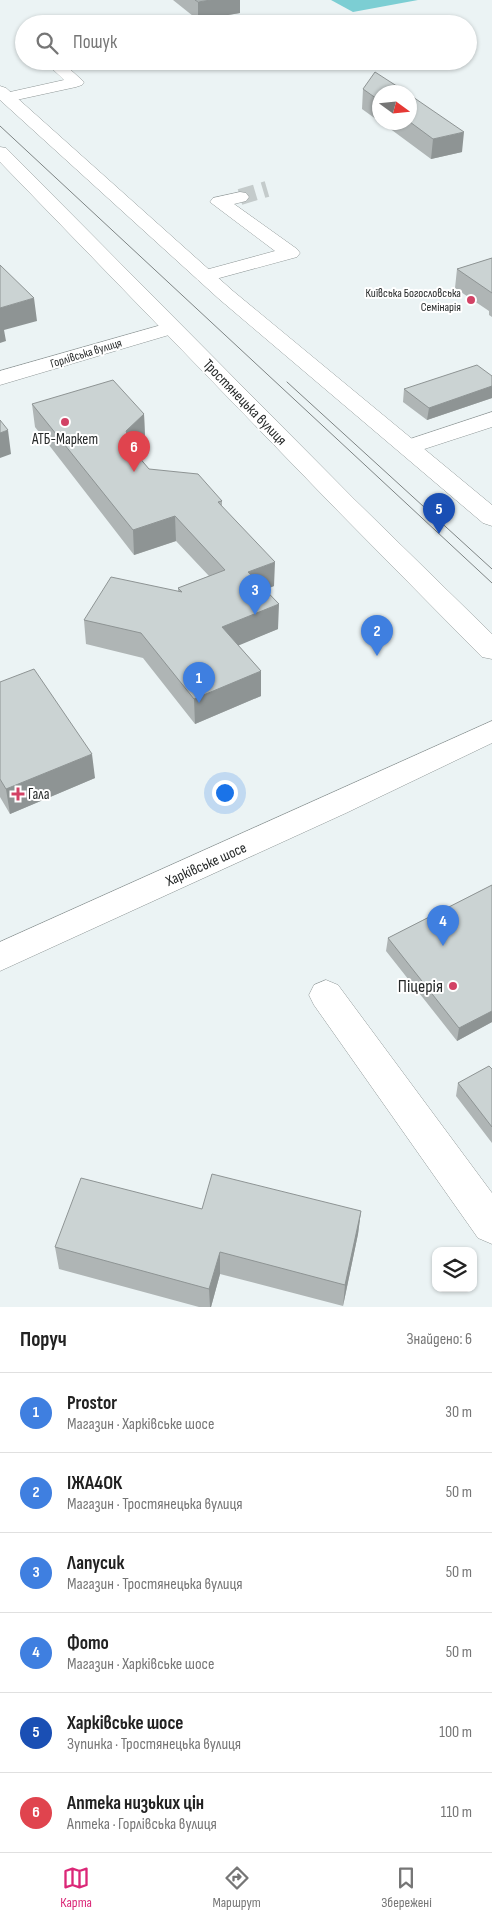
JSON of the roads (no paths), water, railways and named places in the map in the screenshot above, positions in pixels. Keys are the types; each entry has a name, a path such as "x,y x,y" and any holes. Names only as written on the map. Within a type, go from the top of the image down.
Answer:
{"main road":[{"path":"4,94 76,82 62,70"},
{"path":"4,94 205,276 492,518"},
{"name":"Тростянецька вулиця","path":"0,152 345,504 492,650"},
{"path":"205,276 290,253 219,202 240,197"},
{"name":"Горлівська вулиця","path":"0,378 172,328"},
{"path":"409,447 492,419"},
{"name":"Харківське шосе","path":"0,957 335,806 492,731"},
{"path":"326,995 492,1225"}],"tunnel":[{"path":"240,197 267,189"}],"tram line":[{"path":"0,126 492,583"},
{"path":"287,382 492,569"}],"place":[{"name":"Київська Богословська Семінарія","path":"471,300"},
{"name":"АТБ-Маркет","path":"65,422"},
{"name":"Аптека низьких цін","path":"134,472"},
{"name":"Харківське шосе","path":"439,534"},
{"name":"Лапусик","path":"255,615"},
{"name":"IЖА4ОК","path":"377,656"},
{"name":"Prostor","path":"199,703"},
{"name":"Гала","path":"18,794"},
{"name":"Фото","path":"443,946"},
{"name":"Піцерія","path":"453,986"}]}
